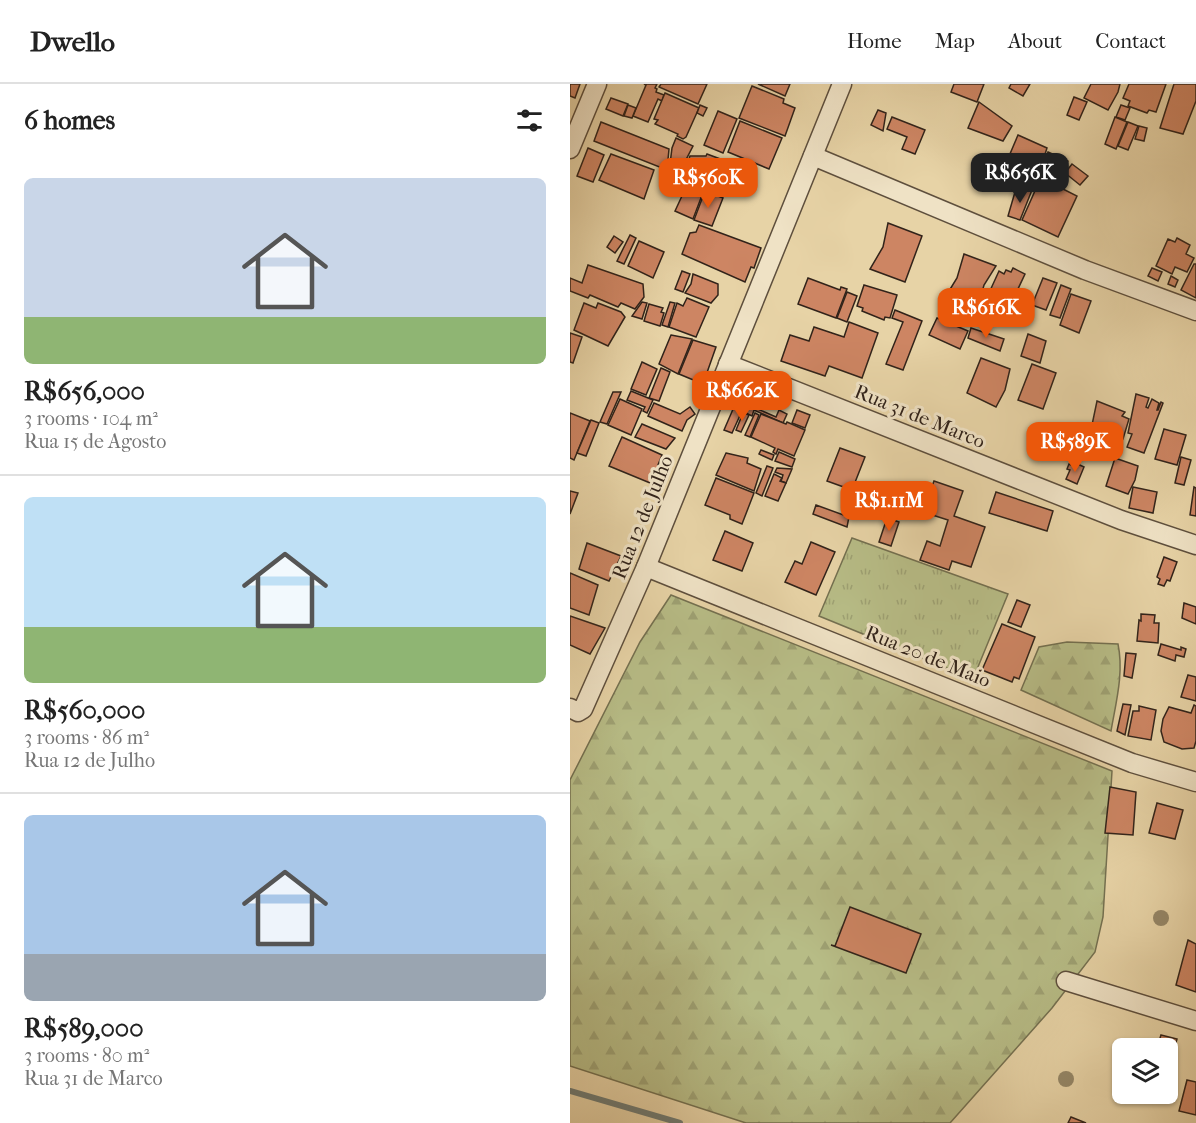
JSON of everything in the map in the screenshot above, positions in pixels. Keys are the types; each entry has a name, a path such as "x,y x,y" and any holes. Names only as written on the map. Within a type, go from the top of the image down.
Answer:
{"street":[{"path":"570,149 597,84"},
{"name":"Rua 12 de Julho","path":"570,708 579,712 588,699 646,567 842,84"},
{"path":"813,156 1085,270 1196,311"},
{"name":"Rua 31 de Marco","path":"728,364 1121,520 1196,545"},
{"name":"Rua 20 de Maio","path":"646,567 1132,763 1196,782"},
{"path":"1066,981 1196,1021"}],"green space":[{"path":"852,538 1008,594 973,679 819,616"},
{"path":"671,595 1112,771 1103,917 1095,952 1052,1008 950,1123 746,1123 570,1066 570,780 640,642"},
{"path":"1067,642 1118,644 1120,677 1111,731 1021,690 1039,647"}],"building":[{"path":"570,84 580,84 575,98 570,96"},
{"path":"644,84 657,84 656,92 664,95 662,101 658,99 648,122 633,116 646,85"},
{"path":"661,84 707,84 698,104 659,87"},
{"path":"758,84 790,84 785,96"},
{"path":"954,84 984,84 977,102 951,92"},
{"path":"1011,84 1030,84 1023,96 1009,88"},
{"path":"1091,84 1120,84 1108,110 1084,98"},
{"path":"1129,84 1166,84 1156,112 1149,110 1147,113 1128,106 1130,101 1123,98"},
{"path":"1174,84 1196,84 1196,101 1183,134 1160,128"},
{"path":"752,86 784,99 783,103 795,108 785,136 739,118"},
{"path":"665,93 699,108 683,139 677,136 678,134 655,124 658,120 654,119"},
{"path":"1074,97 1087,102 1079,120 1067,115"},
{"path":"611,98 628,104 623,116 606,109"},
{"path":"979,102 1012,126 1003,141 968,128"},
{"path":"628,105 636,108 632,118 624,116"},
{"path":"700,105 707,108 703,116 697,113"},
{"path":"1121,105 1130,108 1125,120 1116,117"},
{"path":"878,110 886,113 883,131 871,125"},
{"path":"718,111 737,119 723,153 704,145"},
{"path":"892,117 925,130 915,154 902,149 907,137 887,129"},
{"path":"1115,117 1127,122 1116,149 1105,144"},
{"path":"740,121 782,138 769,169 728,152"},
{"path":"601,122 669,149 667,170 594,141"},
{"path":"1128,122 1138,126 1128,150 1118,146"},
{"path":"1139,126 1147,128 1144,141 1135,139"},
{"path":"1018,135 1047,148 1031,187 1001,175"},
{"path":"676,138 693,146 678,175 669,172 672,148"},
{"path":"588,148 604,155 593,182 577,176"},
{"path":"1048,152 1068,161 1062,174 1043,165"},
{"path":"611,154 654,170 644,199 599,180"},
{"path":"707,154 731,163 719,190 688,178 691,169 686,167 690,156 706,156"},
{"path":"1072,164 1088,176 1080,185 1065,173"},
{"path":"1043,173 1063,181 1061,188 1077,196 1058,237 1022,220"},
{"path":"688,183 704,190 693,219 675,211"},
{"path":"1023,187 1032,190 1020,220 1008,216 1015,192 1021,194"},
{"path":"705,191 723,198 712,226 694,220"},
{"path":"888,223 922,236 905,282 870,269 883,247"},
{"path":"699,225 761,248 754,268 751,267 745,282 682,254 690,233 696,232"},
{"path":"630,235 636,238 624,264 617,261"},
{"path":"614,236 623,242 615,253 607,247"},
{"path":"1177,238 1190,245 1186,254 1194,258 1187,272 1175,267 1172,274 1156,266 1168,239 1175,242"},
{"path":"639,241 664,252 653,278 628,266"},
{"path":"964,254 996,266 984,285 979,303 949,291 957,278"},
{"path":"1196,264 1196,298 1181,290"},
{"path":"588,265 643,284 644,297 635,309 621,303 618,307 590,295 588,298 570,291 570,278 582,283"},
{"path":"1013,268 1025,274 1001,325 978,317 999,271 1004,274 1006,270 1011,272"},
{"path":"1152,268 1162,272 1158,281 1148,276"},
{"path":"682,271 690,274 683,292 675,289"},
{"path":"693,274 718,284 718,295 711,303 685,293 691,284"},
{"path":"1171,276 1178,280 1175,287 1168,284"},
{"path":"808,278 840,290 841,287 847,289 836,318 798,304"},
{"path":"1043,278 1057,283 1046,310 1032,305"},
{"path":"864,285 897,295 890,318 885,317 884,320 862,311 863,308 857,306"},
{"path":"1061,285 1071,289 1060,318 1050,315"},
{"path":"847,292 857,296 847,322 837,318"},
{"path":"1071,294 1091,301 1079,333 1060,325"},
{"path":"687,298 709,307 696,337 669,327 677,303 683,306"},
{"path":"642,302 647,303 642,319 632,316"},
{"path":"670,302 675,303 668,327 662,325"},
{"path":"584,303 596,308 598,303 621,312 625,317 608,346 574,330"},
{"path":"649,304 663,308 661,312 664,313 660,326 644,321"},
{"path":"895,310 922,321 903,370 886,364 903,322 892,318"},
{"path":"937,318 968,331 960,349 929,335"},
{"path":"849,322 878,333 862,378 829,366 825,376 781,361 790,335 809,341 814,327 844,337"},
{"path":"971,328 1004,339 1000,351 968,338"},
{"path":"570,333 582,337 573,363 570,362"},
{"path":"1028,334 1046,341 1040,363 1021,356"},
{"path":"671,335 692,339 678,374 659,364"},
{"path":"693,340 716,347 703,384 679,374"},
{"path":"981,358 1010,369 1005,390 996,407 967,393"},
{"path":"642,362 657,369 646,395 631,389"},
{"path":"1032,364 1056,373 1043,409 1018,400"},
{"path":"661,368 670,372 659,401 649,398"},
{"path":"631,391 653,400 647,413 643,411 645,407 627,400"},
{"path":"613,392 621,392 607,424 600,422"},
{"path":"1136,394 1149,398 1146,407 1148,408 1152,399 1159,403 1157,410 1161,402 1163,403 1144,453 1127,447 1132,434 1128,433"},
{"path":"620,399 642,409 631,435 608,425"},
{"path":"737,400 776,417 779,410 787,414 783,423 754,410 752,416 742,411 732,433 724,430"},
{"path":"1097,401 1125,412 1122,416 1129,419 1123,439 1111,458 1078,445 1092,425"},
{"path":"654,403 680,414 690,407 695,414 687,420 682,431 648,416"},
{"path":"797,410 810,415 805,428 792,423"},
{"path":"570,413 590,421 574,460 570,458"},
{"path":"743,413 749,415 741,432 736,430"},
{"path":"755,413 759,415 750,437 745,435"},
{"path":"761,414 805,430 794,456 778,449 776,454 773,452 775,448 751,437"},
{"path":"591,420 599,423 586,456 577,453"},
{"path":"642,424 675,438 666,449 635,437"},
{"path":"1164,429 1186,435 1177,465 1155,459"},
{"path":"622,437 662,455 658,465 663,468 655,485 609,466"},
{"path":"840,448 865,457 852,490 827,481"},
{"path":"761,450 774,455 772,460 759,454"},
{"path":"779,452 795,459 792,467 775,461"},
{"path":"726,453 748,458 747,463 761,469 754,491 716,475"},
{"path":"1181,457 1191,460 1184,485 1175,483"},
{"path":"1115,458 1138,466 1135,480 1128,494 1106,486"},
{"path":"1073,462 1084,467 1077,484 1066,479 1070,470 1067,469 1069,464"},
{"path":"767,466 773,468 762,496 756,493"},
{"path":"777,468 792,469 786,483 781,481 783,475 775,472"},
{"path":"774,474 782,478 780,481 786,483 778,501 765,496"},
{"path":"716,478 754,493 742,524 730,519 730,515 705,505"},
{"path":"934,481 963,491 954,516 985,527 971,567 952,561 949,570 920,560 927,541 940,546 948,520 923,512"},
{"path":"1133,487 1157,492 1153,513 1129,508"},
{"path":"1194,487 1196,488 1196,516 1190,515"},
{"path":"570,491 578,493 570,514"},
{"path":"996,492 1053,511 1047,531 989,513"},
{"path":"816,505 849,517 847,527 813,514"},
{"path":"887,518 899,522 891,546 879,542"},
{"path":"725,531 753,543 742,571 713,560"},
{"path":"811,542 835,552 816,595 785,582 795,561 802,564"},
{"path":"587,543 621,556 609,581 579,569"},
{"path":"1164,557 1177,562 1170,581 1167,580 1164,586 1158,584 1160,579 1157,577"},
{"path":"570,573 598,585 589,615 570,608"},
{"path":"1017,600 1030,605 1021,627 1008,622"},
{"path":"1184,603 1196,607 1196,624 1182,618"},
{"path":"1141,614 1155,615 1154,623 1159,623 1158,643 1137,641"},
{"path":"570,616 605,628 590,654 570,645"},
{"path":"1002,624 1035,637 1019,679 1014,677 1012,682 982,670"},
{"path":"1161,644 1181,650 1181,647 1186,649 1184,657 1176,655 1175,661 1158,655"},
{"path":"1126,653 1136,654 1132,678 1124,676"},
{"path":"1188,675 1196,677 1196,701 1181,697"},
{"path":"1123,704 1131,705 1125,735 1117,731"},
{"path":"1194,705 1196,706 1196,741 1194,748 1182,749 1164,742 1161,731 1163,719 1169,707 1191,713"},
{"path":"1139,706 1156,710 1151,740 1128,736 1133,711 1139,711"},
{"path":"1110,787 1136,792 1133,835 1105,833"},
{"path":"1157,803 1183,810 1175,839 1149,833"},
{"path":"850,907 921,934 906,973 831,945 835,946"},
{"path":"1188,940 1196,944 1196,992 1176,985"},
{"path":"1187,1080 1196,1082 1196,1115 1179,1111"},
{"path":"1071,1117 1086,1123 1068,1123"}],"waterway":[{"path":"570,1091 680,1123"}]}
